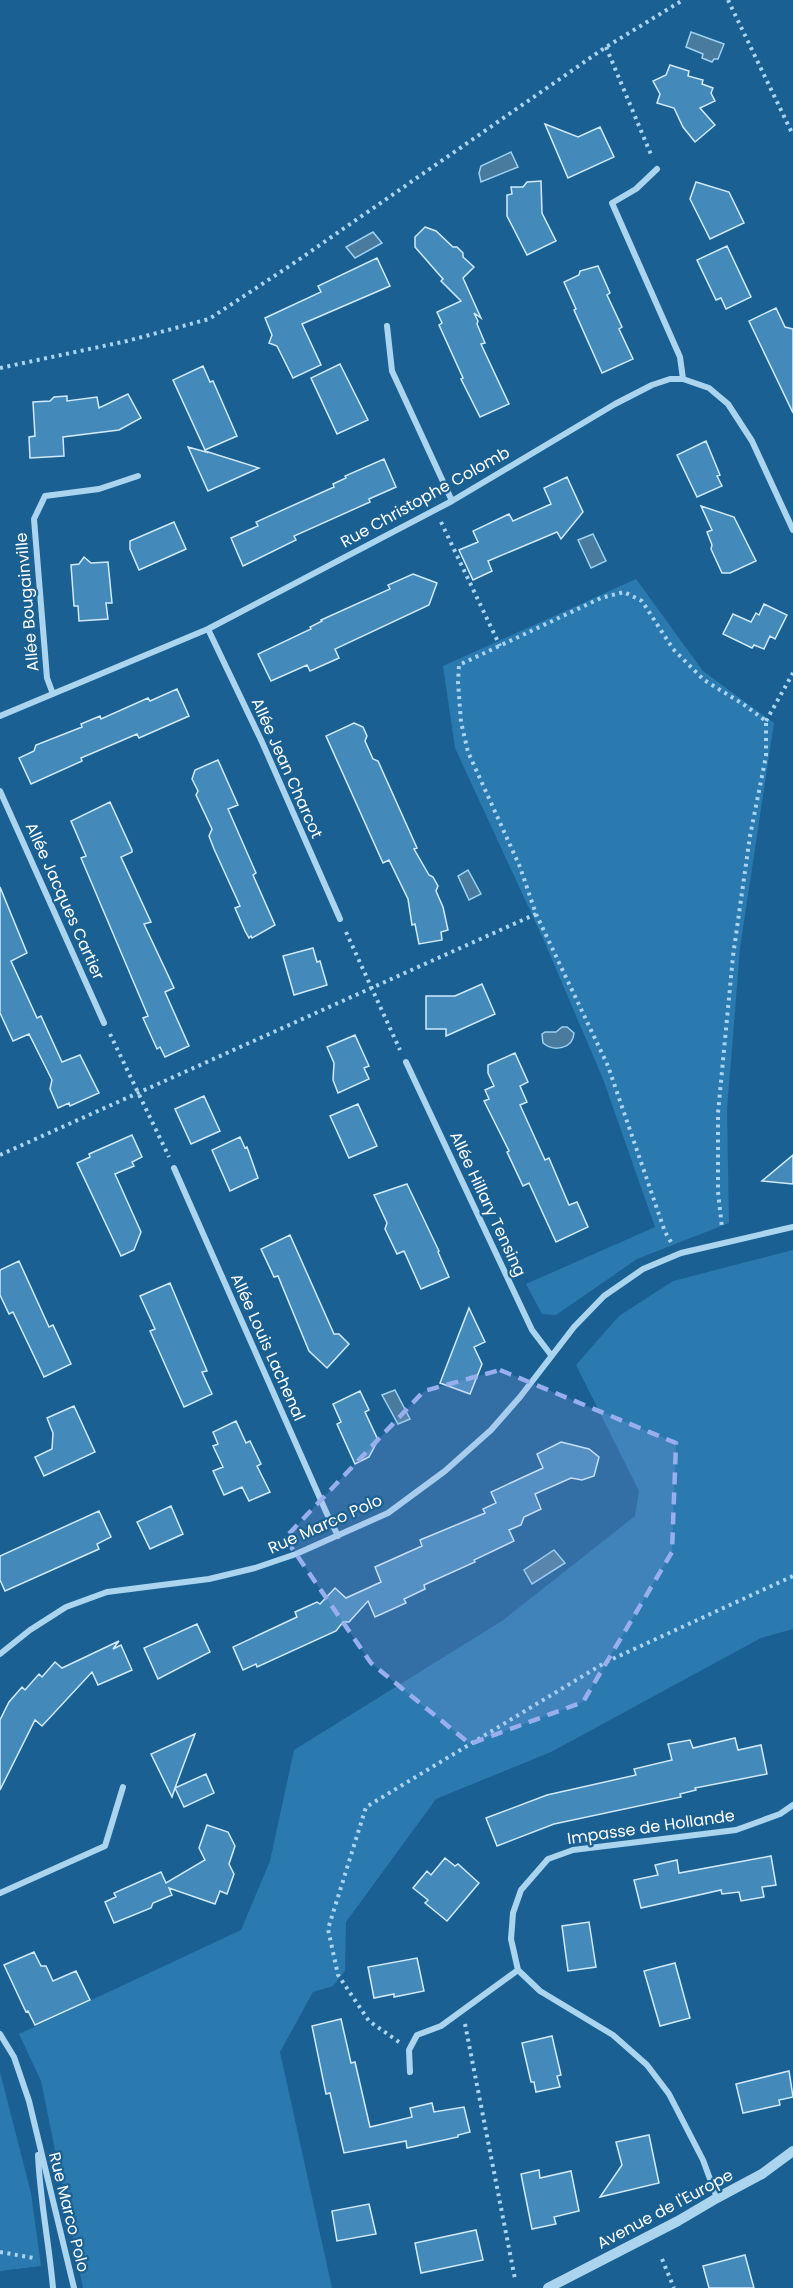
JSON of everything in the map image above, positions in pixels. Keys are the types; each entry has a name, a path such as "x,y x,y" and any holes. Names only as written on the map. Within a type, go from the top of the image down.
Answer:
{"street":[{"path":"657,169 636,189 612,203 680,357 683,379 709,388 728,404 740,420 793,530"},
{"path":"387,326 392,371 452,501"},
{"name":"Rue Christophe Colomb","path":"0,716 208,629 452,501 615,404 652,385 683,379"},
{"name":"Allée Bougainville","path":"53,694 47,678 34,519 45,496 99,489 138,476"},
{"name":"Allée Jean Charcot","path":"208,629 262,742 340,919"},
{"name":"Allée Jacques Cartier","path":"0,791 105,1023"},
{"name":"Allée Hillary Tensing","path":"406,1062 532,1330 551,1355"},
{"name":"Allée Louis Lachenal","path":"174,1168 338,1536"},
{"name":"Rue Marco Polo","path":"0,1654 30,1630 66,1607 107,1592 209,1579 255,1568 296,1554 388,1513 445,1471 491,1430 520,1398 574,1326 604,1296 643,1269 681,1253 793,1227"},
{"path":"0,1893 105,1846 123,1787"},
{"name":"Impasse de Hollande","path":"518,1970 510,1939 513,1913 521,1890 548,1859 573,1850 736,1830 780,1814 793,1805"},
{"path":"410,2072 409,2050 417,2035 441,2026 518,1970 540,1991 613,2035 647,2065 669,2094 704,2160 717,2198"},
{"name":"Rue Marco Polo","path":"0,2034 14,2057 29,2101 37,2142 74,2288"},
{"name":"Rue Marco Polo","path":"37,2142 39,2190 53,2288"},
{"name":"Avenue de l'Europe","path":"548,2288 762,2175 793,2151"}],"path":[{"path":"0,368 127,341 209,318 291,266 606,47 683,0"},
{"path":"729,0 793,135"},
{"path":"606,47 657,169"},
{"path":"434,510 444,526 500,646"},
{"path":"671,1242 608,1066 536,914 520,867 468,752 461,722 459,665 601,598 624,592 642,601 673,649 704,680 766,721"},
{"path":"722,1228 718,1192 718,1113 733,956 750,836 766,756 766,721 793,673"},
{"path":"0,1155 536,914"},
{"path":"340,919 406,1062"},
{"path":"105,1023 174,1168"},
{"path":"409,2050 369,2021 338,1975 328,1929 366,1808 606,1662 793,1576"},
{"path":"462,2012 515,2279"},
{"path":"0,2252 34,2258 39,2268"},
{"path":"662,2259 674,2288"}],"highlighted area":[{"path":"500,1370 676,1443 672,1552 583,1702 470,1744 371,1663 285,1538 424,1391"}],"shaded area":[{"path":"691,32 724,44 718,59 712,62 702,58 703,54 686,47"},
{"path":"511,152 518,167 481,182 479,173 481,166"},
{"path":"373,232 382,243 355,258 346,247"},
{"path":"593,534 606,561 591,568 578,540"},
{"path":"636,579 703,671 774,723 740,948 727,1110 729,1223 637,1259 556,1315 542,1314 526,1284 655,1227 603,1079 545,943 455,748 443,666"},
{"path":"468,870 481,894 469,900 458,876"},
{"path":"562,1027 567,1027 574,1033 567,1046 557,1048 543,1043 542,1034 556,1032"},
{"path":"793,1250 793,1629 761,1638 551,1752 436,1799 346,1922 345,1971 333,1986 313,1992 280,2052 332,2288 83,2288 41,2081 19,2034 241,1930 270,1861 294,1750 502,1621 635,1516 639,1491 576,1365 619,1316 673,1281"},
{"path":"395,1390 410,1419 398,1424 382,1395"},
{"path":"554,1550 565,1563 532,1584 524,1570"},
{"path":"0,2072 31,2193 41,2266 0,2271"}],"building":[{"path":"670,65 689,71 688,76 703,80 702,84 713,88 711,93 715,101 700,108 715,125 695,142 683,127 674,108 657,103 660,94 653,81 666,75"},
{"path":"545,124 578,137 600,127 614,157 568,178"},
{"path":"541,181 542,213 556,241 527,255 507,216 507,195 512,194 511,187 523,187 527,182"},
{"path":"696,182 729,192 744,223 710,239 690,199"},
{"path":"425,227 436,231 453,247 457,247 463,253 463,257 474,267 463,278 481,318 474,313 485,343 481,344 509,404 480,417 461,379 463,378 439,325 442,323 437,312 461,301 441,281 443,279 415,247 415,237"},
{"path":"727,246 751,297 726,309 721,298 716,300 697,260"},
{"path":"377,258 390,286 302,324 321,365 293,378 277,346 269,343 272,335 265,318 321,292 318,286"},
{"path":"598,266 610,293 607,295 622,327 619,329 633,359 602,373 564,282 579,275 580,271"},
{"path":"776,308 785,327 793,329 793,413 749,321"},
{"path":"340,364 368,420 337,434 311,378"},
{"path":"203,366 210,382 213,381 237,436 205,450 173,380"},
{"path":"128,394 141,418 119,430 63,437 64,456 30,458 29,437 35,436 33,402 50,401 54,397 67,396 67,401 97,397 99,408"},
{"path":"706,441 720,475 717,476 722,486 697,497 677,455"},
{"path":"188,447 205,451 259,468 208,491"},
{"path":"384,459 396,487 369,499 370,502 294,536 296,540 243,566 231,538 258,526 256,522 334,487 333,484 346,478 345,476"},
{"path":"567,477 583,512 561,539 557,532 488,561 492,571 473,580 459,550 478,542 473,531 509,514 513,521 551,504 544,488"},
{"path":"701,506 734,517 756,561 730,573 722,573 711,549 712,545 707,532 712,530"},
{"path":"174,522 186,549 139,570 130,549 130,541"},
{"path":"84,557 91,563 108,562 112,603 106,603 108,619 79,621 78,606 74,606 71,565 79,564"},
{"path":"413,574 437,583 429,605 335,649 339,658 310,671 307,665 271,681 258,654 311,629 310,627 321,620 390,589 388,585"},
{"path":"764,604 787,615 775,639 770,636 764,649 754,645 752,648 723,634 733,614 751,622 756,613 759,615"},
{"path":"177,689 189,716 139,738 137,734 81,758 82,761 31,784 19,758 34,751 36,745 82,727 81,724 100,716 101,719 148,698 150,701"},
{"path":"354,723 363,727 367,736 365,741 373,759 378,761 417,848 414,849 438,886 436,891 443,907 448,930 441,932 442,940 419,944 415,924 412,925 408,899 389,860 383,863 326,736"},
{"path":"218,760 238,805 228,809 256,873 253,875 275,925 252,938 251,936 249,938 245,931 235,908 240,906 209,836 212,829 196,795 198,791 192,779 195,770"},
{"path":"110,802 132,850 121,857 151,922 144,924 174,988 165,992 189,1046 165,1057 160,1047 157,1049 143,1018 148,1016 81,858 86,856 71,821"},
{"path":"0,887 27,953 11,961 37,1018 41,1016 62,1062 80,1055 99,1093 70,1106 69,1103 58,1108 50,1089 52,1080 29,1034 13,1041 0,1013"},
{"path":"313,948 317,962 320,961 327,985 294,995 283,956"},
{"path":"482,984 495,1014 446,1036 446,1029 426,1029 426,996 455,996"},
{"path":"355,1035 369,1066 364,1068 369,1079 338,1093 333,1080 334,1063 327,1047"},
{"path":"515,1053 528,1082 520,1086 527,1102 520,1105 545,1160 549,1158 569,1205 577,1202 588,1227 556,1242 529,1183 523,1186 507,1152 509,1151 484,1101 489,1099 485,1090 494,1086 488,1073 488,1065"},
{"path":"204,1096 220,1131 191,1144 175,1109"},
{"path":"358,1104 377,1146 349,1158 330,1116"},
{"path":"132,1135 142,1157 132,1162 134,1166 115,1174 141,1232 134,1250 121,1256 77,1163 90,1157 89,1154"},
{"path":"240,1137 245,1148 247,1147 258,1178 230,1191 212,1150"},
{"path":"793,1155 793,1184 762,1181"},
{"path":"407,1184 449,1277 421,1289 404,1251 397,1254 385,1229 387,1223 374,1195"},
{"path":"290,1235 334,1334 339,1334 349,1344 327,1368 309,1351 278,1276 274,1277 261,1249"},
{"path":"19,1261 49,1327 53,1325 71,1364 44,1377 13,1312 9,1314 0,1295 0,1270"},
{"path":"170,1283 207,1371 202,1372 212,1394 184,1407 150,1331 155,1329 140,1296"},
{"path":"469,1308 485,1342 474,1347 482,1364 470,1394 440,1383"},
{"path":"360,1391 369,1410 365,1412 378,1440 369,1457 355,1464 337,1424 341,1422 333,1404"},
{"path":"74,1406 95,1452 44,1476 35,1457 52,1449 53,1433 47,1418"},
{"path":"236,1421 246,1443 250,1441 261,1464 257,1466 270,1492 249,1501 242,1487 224,1495 213,1471 223,1467 213,1446 218,1444 213,1432"},
{"path":"561,1442 589,1449 599,1457 594,1476 582,1480 571,1478 535,1494 541,1509 524,1517 521,1525 509,1530 514,1541 424,1585 425,1589 404,1599 406,1603 375,1617 368,1601 349,1622 343,1622 336,1631 257,1667 256,1664 243,1670 233,1647 297,1617 295,1612 317,1602 320,1604 335,1588 346,1598 381,1582 375,1567 422,1546 420,1540 485,1513 483,1509 496,1503 491,1492 543,1468 537,1454"},
{"path":"171,1506 183,1534 150,1549 137,1522"},
{"path":"99,1511 111,1537 97,1544 99,1549 5,1591 0,1580 0,1556"},
{"path":"197,1624 210,1652 158,1679 144,1648"},
{"path":"119,1641 113,1649 121,1645 132,1670 98,1685 92,1672 42,1726 35,1720 0,1790 0,1720 9,1702 22,1687 25,1690 39,1674 42,1677 55,1662 62,1668"},
{"path":"195,1734 172,1797 151,1754"},
{"path":"735,1738 738,1750 761,1745 767,1774 695,1788 696,1790 680,1794 681,1797 554,1824 497,1846 486,1818 547,1795 636,1775 634,1769 672,1760 668,1744 690,1740 693,1748"},
{"path":"206,1774 214,1793 184,1807 175,1788"},
{"path":"207,1825 228,1832 235,1846 229,1864 234,1874 227,1894 220,1891 215,1904 169,1888 172,1895 153,1903 151,1908 114,1923 105,1902 116,1897 114,1893 161,1872 166,1883 205,1860 199,1848"},
{"path":"771,1856 776,1885 762,1887 764,1897 741,1901 739,1892 722,1894 721,1890 641,1908 634,1880 658,1875 655,1865 677,1860 679,1873"},
{"path":"445,1858 455,1866 458,1864 479,1883 447,1921 425,1903 428,1900 413,1888 427,1871 431,1875"},
{"path":"589,1922 596,1967 568,1971 562,1926"},
{"path":"34,1952 41,1966 46,1966 53,1981 76,1971 90,2000 35,2025 28,2011 26,2012 4,1965"},
{"path":"417,1958 424,1991 374,1998 368,1967"},
{"path":"675,1963 690,2018 660,2026 644,1971"},
{"path":"341,2019 351,2063 355,2062 370,2127 412,2117 410,2108 432,2103 434,2112 464,2107 470,2132 458,2135 458,2137 407,2148 406,2141 344,2153 330,2093 326,2094 312,2026"},
{"path":"552,2036 561,2075 557,2076 560,2087 536,2092 534,2082 531,2082 522,2043"},
{"path":"789,2071 793,2097 779,2100 780,2105 743,2113 736,2084"},
{"path":"649,2135 659,2183 600,2197 622,2165 616,2142"},
{"path":"539,2170 540,2178 571,2171 579,2211 554,2217 556,2224 532,2229 521,2174"},
{"path":"369,2204 376,2234 337,2241 332,2211"},
{"path":"476,2230 483,2260 421,2273 415,2243"},
{"path":"745,2255 754,2288 709,2288 703,2266"}]}
